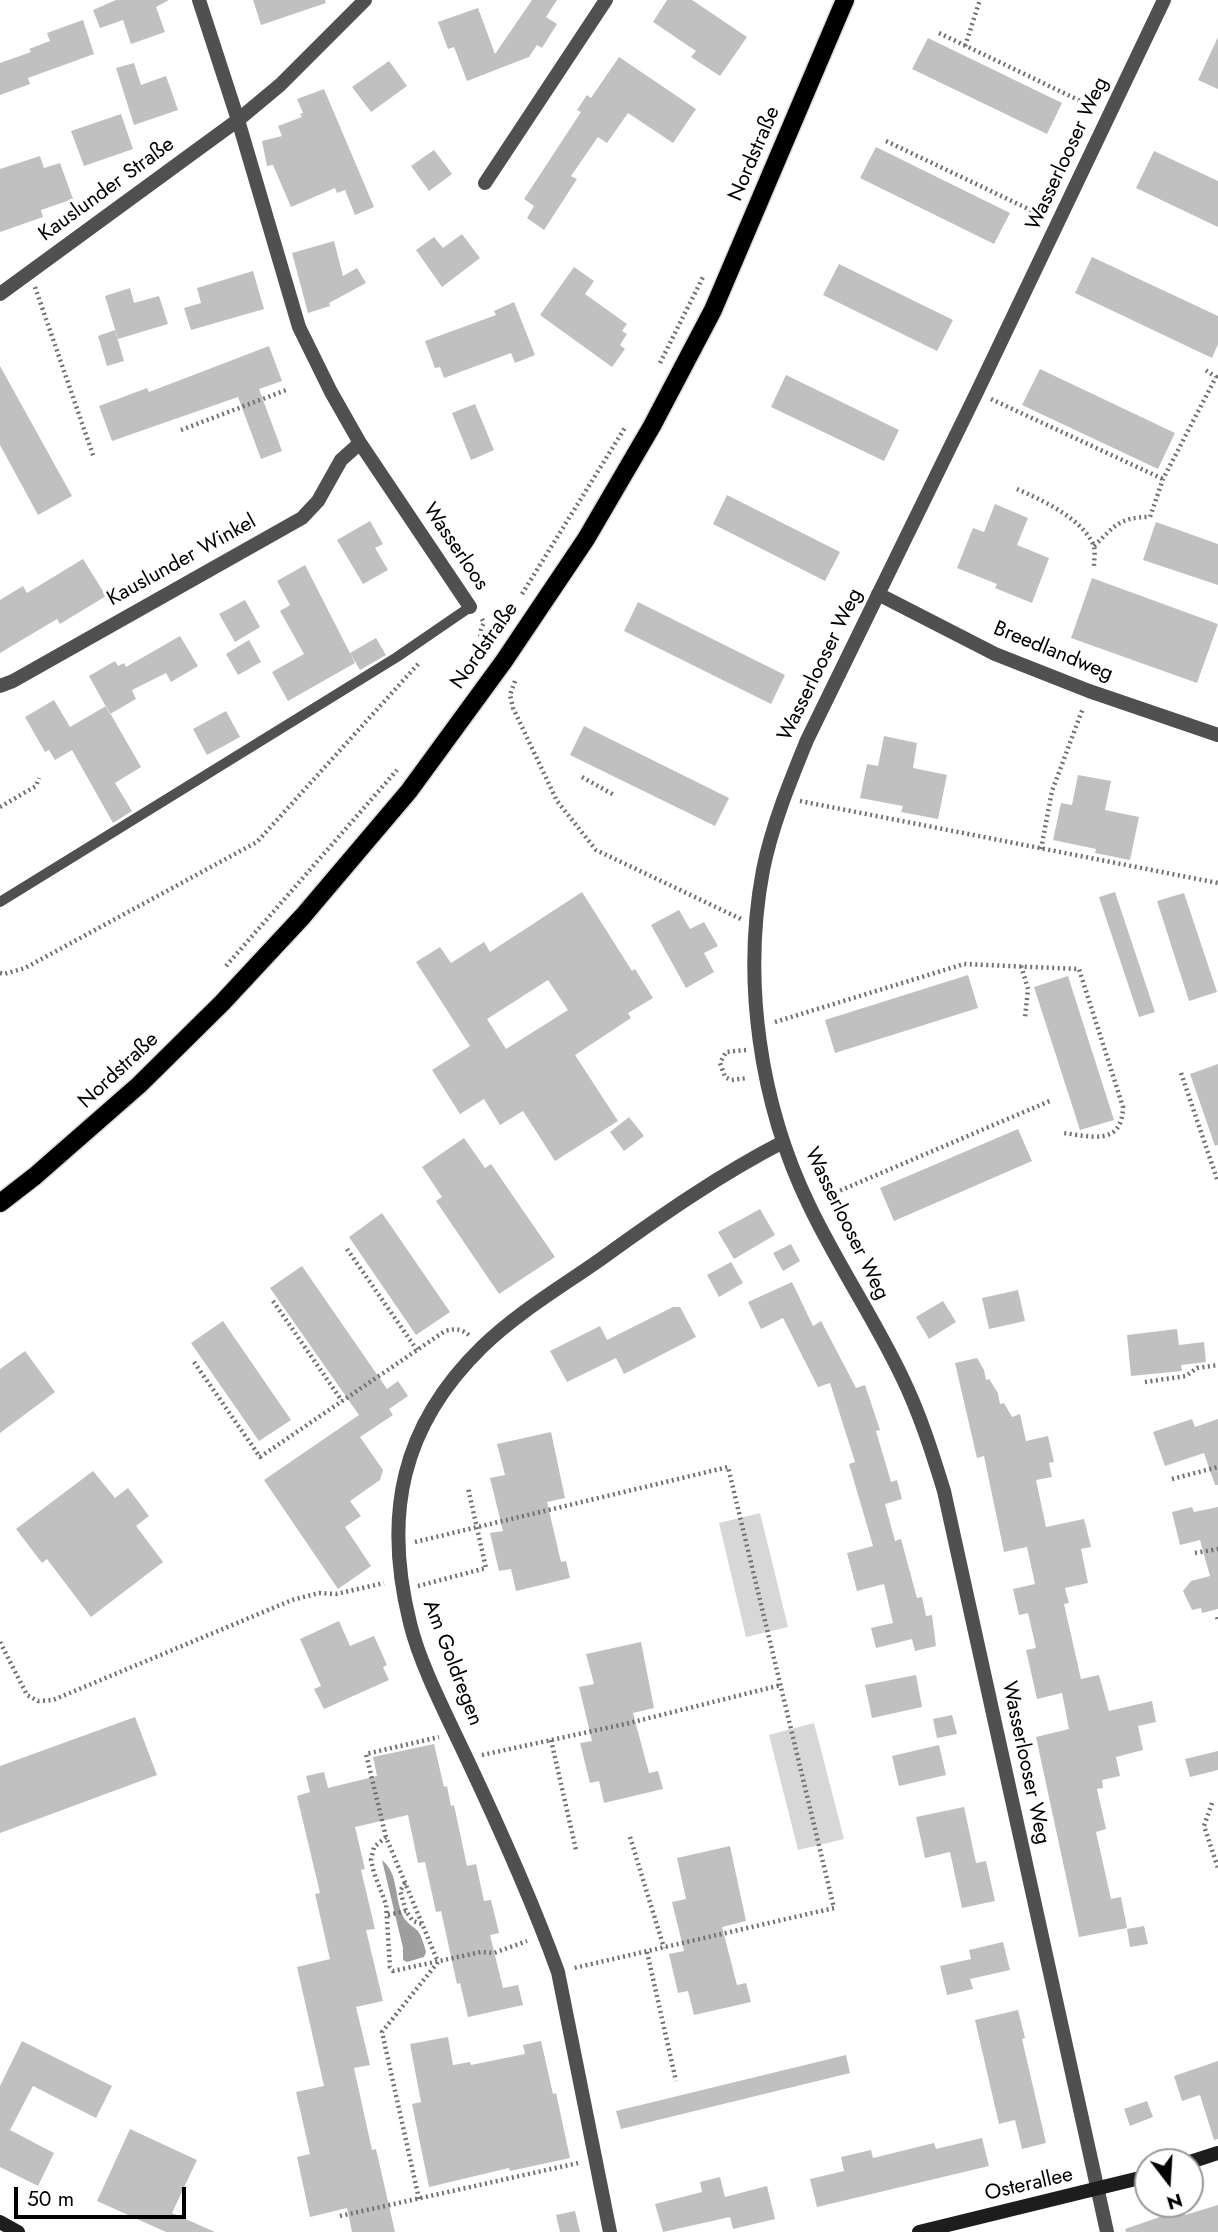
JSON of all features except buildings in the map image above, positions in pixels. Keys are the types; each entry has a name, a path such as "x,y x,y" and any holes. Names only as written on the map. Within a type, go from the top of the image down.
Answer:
{"main road":[{"name":"Nordstraße","path":"0,1203 139,1085 222,1003 303,916 409,791 504,661 586,539 652,426 713,310 845,0"}],"street":[{"name":"Wasserloos","path":"199,0 238,120 299,327 360,443 470,607"},
{"name":"Kauslunder Straße","path":"0,295 238,120 281,85 366,0"},
{"path":"485,183 606,0"},
{"name":"Wasserlooser Weg","path":"1107,2232 944,1491 926,1432 901,1375 808,1204 783,1142 766,1075 759,1027 756,1000 756,926 764,869 783,797 807,740 1164,0"},
{"name":"Kauslunder Winkel","path":"0,686 302,518 318,501 341,460 360,443"},
{"name":"Breedlandweg","path":"878,594 995,654 1089,691 1218,735"},
{"name":"Am Goldregen","path":"610,2232 558,1972 544,1933 415,1638 402,1584 398,1546 400,1495 417,1438 440,1398 482,1348 519,1316 643,1229 748,1160 783,1142"},
{"name":"Osterallee","path":"919,2232 1134,2180"}],"lane":[{"path":"0,902 397,657 470,607"}],"path":[{"path":"965,46 980,0"},
{"path":"939,33 1110,115"},
{"path":"886,141 1058,223"},
{"path":"27,275 35,288 94,458"},
{"path":"1094,546 1116,525 1130,517 1150,517 1163,479 1216,377 1204,369"},
{"path":"181,429 289,388"},
{"path":"977,392 1163,479"},
{"path":"517,603 630,419"},
{"path":"1017,489 1048,502 1083,529 1094,546 1094,566"},
{"name":"Wasserloos","path":"470,607 484,623 479,632 480,638 489,649"},
{"path":"481,659 496,637"},
{"path":"489,649 514,667 517,675 510,695 513,708 557,801 596,850 756,926"},
{"path":"0,973 25,968 257,842 424,658"},
{"path":"1041,849 1052,791 1089,691"},
{"path":"218,975 401,765"},
{"path":"0,807 36,786 39,778"},
{"path":"582,778 614,796"},
{"path":"783,797 1218,883"},
{"path":"759,1027 964,964 1079,968 1123,1107 1123,1118 1120,1126 1111,1135 1101,1138 1063,1133"},
{"path":"1021,966 1028,989 1024,1018"},
{"path":"762,1047 726,1052 720,1063 725,1077 731,1080 766,1075"},
{"path":"1181,1073 1218,1182"},
{"path":"808,1204 1052,1100"},
{"path":"347,1249 417,1350"},
{"path":"273,1301 342,1401"},
{"path":"194,1362 260,1457 445,1331 454,1328 465,1331 482,1348"},
{"path":"1145,1382 1186,1376 1197,1368 1218,1365"},
{"path":"1172,1479 1218,1466"},
{"path":"398,1546 728,1468 834,1908 558,1972"},
{"path":"0,1642 27,1695 38,1701 53,1700 292,1600 319,1592 337,1594 486,1568 468,1488"},
{"path":"1195,1553 1218,1549"},
{"path":"467,1759 781,1685"},
{"path":"438,1962 386,1837 377,1788 366,1754 455,1733"},
{"path":"551,1740 576,1850"},
{"path":"1212,1803 1204,1826 1218,1868"},
{"path":"386,1837 374,1847 371,1860 389,1915 390,1967 393,1971 507,1950 544,1933"},
{"path":"630,1837 664,1948"},
{"path":"405,1883 400,1891 404,1911 413,1921 422,1923"},
{"path":"389,1915 404,1911"},
{"path":"647,1952 676,2081"},
{"path":"419,2199 382,2032 438,1962"},
{"path":"340,2216 596,2159"}],"shaded area":[{"path":"760,1513 788,1627 746,1637 719,1523"},
{"path":"814,1723 844,1839 798,1850 769,1735"},
{"path":"382,1860 394,1879 403,1916 421,1936 426,1952 424,1957 407,1962 403,1960 403,1948"}]}
